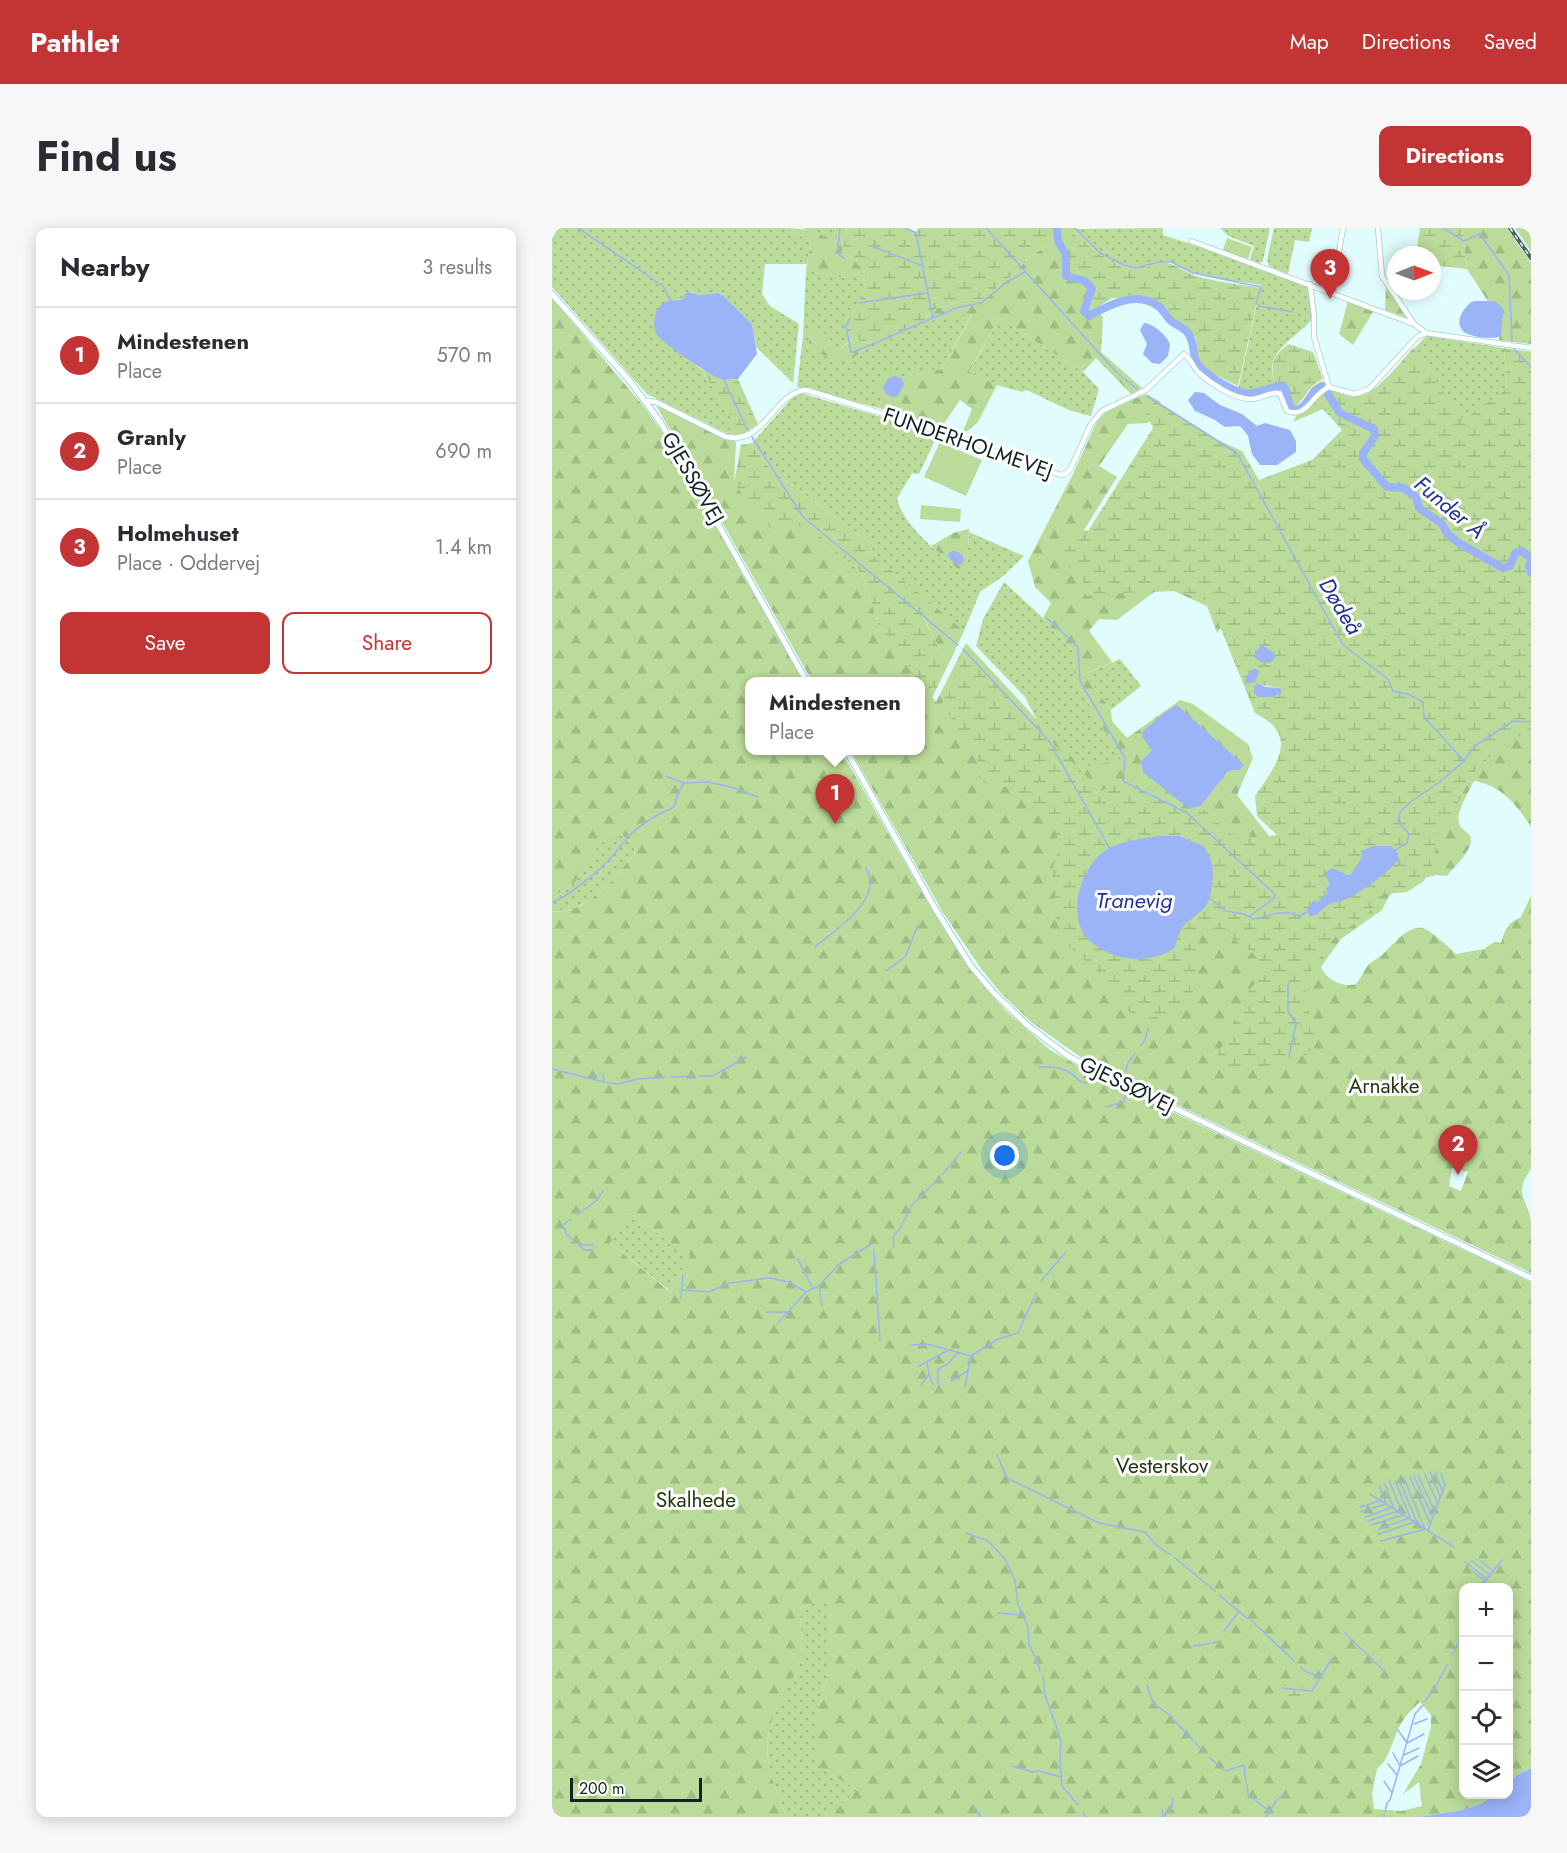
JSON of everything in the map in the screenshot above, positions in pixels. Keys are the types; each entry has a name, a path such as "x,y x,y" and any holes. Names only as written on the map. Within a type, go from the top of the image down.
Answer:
{"street":[{"path":"1332,292 1343,228"},
{"path":"1378,228 1382,276 1414,324"},
{"path":"1191,241 1414,324 1426,333 1531,348"},
{"path":"1310,284 1314,337 1329,387 1354,393 1369,389 1417,337 1426,333"},
{"name":"GJESSØVEJ","path":"552,294 646,401 705,499 805,677"},
{"name":"FUNDERHOLMEVEJ","path":"646,401 656,402 726,437 739,439 758,429 792,394 807,390 938,431 1061,475 1067,473 1071,468 1091,424 1102,411 1146,390 1184,354 1189,357 1193,367 1199,373 1236,396 1248,399 1273,392 1280,394 1284,408 1291,413 1298,414 1304,411 1322,390 1329,387"},
{"name":"GJESSØVEJ","path":"849,755 936,910 971,966 1009,1009 1048,1042 1096,1071 1531,1278"}],"green space":[{"path":"558,228 785,228 811,241 807,264 765,264 762,294 770,306 799,324 793,383 756,347 752,324 725,297 718,293 699,295 689,292 684,299 666,302 658,336 701,369 742,435 728,434 647,394 552,287 552,239"},
{"path":"785,228 812,231 836,244 839,228 847,228 842,253 852,257 865,272 843,278 806,270 811,241"},
{"path":"802,228 839,228 836,245 830,240"},
{"path":"847,228 905,228 914,233 919,228 1056,228 1053,243 1032,255 1005,282 998,285 993,293 983,299 961,301 930,311 923,322 870,344 855,339 849,342 847,325 864,291 865,272 852,257 842,253"},
{"path":"1056,228 1076,228 1064,270 1093,287 1091,304 1103,317 1101,352 1142,388 1131,394 1096,358 1083,372 999,318 969,372 997,385 978,422 961,436 972,409 960,400 941,428 879,408 881,400 877,386 892,373 904,377 942,369 972,314 923,322 930,311 961,301 983,299 993,293 998,285 1005,282 1032,255 1053,243"},
{"path":"1163,228 1163,235 1253,264 1308,285 1313,318 1276,354 1272,370 1275,384 1257,393 1238,390 1261,285 1200,275 1171,262 1162,262 1139,269 1121,266 1094,250 1074,229"},
{"path":"1220,228 1270,228 1263,261 1260,263 1250,260 1254,246 1228,236"},
{"path":"1274,228 1312,228 1309,242 1295,240 1288,274 1269,266 1267,260"},
{"path":"1420,228 1462,228 1467,269 1441,266 1441,246 1417,246"},
{"path":"1462,228 1507,228 1531,263 1531,344 1499,340 1500,305 1489,303 1467,269"},
{"path":"1515,228 1531,228 1531,251"},
{"path":"1074,229 1094,250 1121,266 1139,269 1166,263 1192,275 1260,288 1238,386 1202,368 1196,338 1186,326 1175,321 1165,308 1155,301 1144,298 1112,298 1095,309 1091,304 1095,289 1087,279 1072,275 1068,270 1067,256"},
{"path":"1227,238 1252,247 1248,259 1223,250"},
{"path":"806,270 843,278 865,272 864,291 847,325 849,342 837,350 819,329 812,332 807,348 849,362 870,344 923,322 972,313 942,369 904,377 881,400 879,408 797,387 803,336"},
{"path":"1386,287 1387,300 1396,300 1407,318 1385,310"},
{"name":"Vesterskov","path":"552,298 645,408 668,440 801,677 745,677 745,755 843,755 964,961 1006,1011 1050,1050 1094,1075 1531,1282 1531,1768 1513,1779 1513,1583 1459,1583 1459,1799 1488,1799 1481,1804 1458,1811 1419,1817 828,1817 857,1790 818,1766 817,1714 831,1663 830,1594 800,1611 802,1645 800,1662 781,1699 769,1731 767,1745 770,1772 787,1817 552,1817 552,911 560,912 576,908 598,894 635,854 633,845 621,834 609,838 599,845 573,884 564,891 552,894","holes":["629,1213 690,1256 669,1291 610,1243","1420,1702 1431,1715 1431,1727 1421,1764 1403,1794 1419,1782 1422,1806 1401,1811 1374,1809 1372,1794 1377,1769 1387,1756 1401,1723"]},
{"path":"1348,301 1373,312 1353,345 1339,334"},
{"path":"999,318 1083,372 1099,389 1091,416 1066,408 1026,390 1022,392 997,385 969,373"},
{"path":"819,328 837,350 855,339 870,344 849,362 837,360 807,348 812,332"},
{"path":"1427,336 1504,348 1507,389 1531,557 1334,392 1352,398 1361,397 1381,383"},
{"path":"1288,344 1313,352 1323,379 1314,384 1295,407 1291,403 1287,388 1281,384 1275,384 1273,371 1276,357"},
{"path":"1413,348 1463,420 1507,389 1504,348 1531,352 1531,736 1520,736 1499,748 1472,774 1449,821 1437,837 1434,860 1424,881 1407,892 1383,894 1368,914 1335,937 1307,977 1305,996 1316,1039 1308,1054 1280,1064 1237,1070 1217,1060 1219,1050 1228,1038 1249,990 1259,979 1260,961 1223,933 1207,931 1199,938 1193,993 1189,1005 1170,1016 1139,1018 1126,1010 1101,974 1066,944 1056,920 1052,872 1058,850 1056,829 1044,812 1011,788 986,784 978,776 978,762 942,703 965,654 1101,791 1123,781 1188,812 1203,809 1230,834 1260,838 1277,835 1257,816 1255,796 1276,762 1281,741 1277,731 1269,722 1255,713 1210,602 1162,586 1137,592 1086,596 1082,575 1060,561 1066,548 1085,536 1153,428 1145,411 1147,396 1213,438 1242,451 1259,480 1312,460 1342,430 1323,409 1293,422 1312,387 1321,381 1336,392 1350,396 1362,395 1383,382","holes":["1262,685 1280,688 1273,697 1261,697","1362,857 1399,860 1386,873 1357,893 1342,901 1329,904 1319,914 1313,901 1317,902 1327,894 1330,885 1350,876","1211,888 1207,905 1179,930"]},
{"path":"701,369 724,380 738,379 758,424 742,435"},
{"path":"801,393 938,434 919,474 912,473 897,499 907,520 933,548 961,572 967,564 969,532 1024,556 1002,577 980,592 964,631 870,553 873,545 770,469 752,443 791,399"},
{"name":"Arnakke","path":"1146,394 1161,402 1148,423 1128,424 1099,466 1117,477 1084,530 1125,543 1233,611 1217,633 1207,606 1174,591 1154,592 1117,620 1099,619 1089,631 1112,662 1085,674 1111,710 1112,721 1127,738 1180,700 1193,704 1248,744 1253,758 1237,795 1284,855 1531,672 1531,827 1507,797 1484,783 1474,781 1459,816 1460,826 1471,840 1462,859 1447,876 1436,875 1407,883 1389,896 1382,910 1341,939 1321,967 1327,976 1336,982 1346,985 1356,984 1369,964 1405,933 1417,928 1430,932 1456,954 1484,949 1494,942 1501,943 1508,927 1521,917 1531,896 1531,1169 1522,1190 1531,1221 1531,1273 1089,1063 1031,1022 1000,992 982,970 944,914 853,755 925,755 925,687 936,702 966,643 1082,768 1121,759 1074,679 1073,652 1043,618 1051,603 1035,587 1028,561 1073,474 1097,421 1107,411","holes":["1152,750 1239,770 1228,771 1201,806 1141,761","1452,1168 1468,1172 1461,1191 1449,1186"]},
{"path":"656,405 736,442 734,483 783,532 806,523 863,575 878,624 917,677 810,677"},
{"path":"940,442 982,460 966,496 924,477"},
{"path":"752,443 770,469 873,545 870,553 931,603 922,615 948,665 932,698 925,688 925,677 917,677 878,624 863,575 806,524 783,532 766,526 734,483 741,445"},
{"path":"921,505 961,509 960,522 920,519"},
{"path":"969,529 967,565 961,572 931,546 953,533"},
{"path":"1004,582 1043,618 1073,652 1074,679 1122,759 1082,769 1037,720 1025,697 976,646 983,619"},
{"path":"931,603 964,631 948,665 922,614"},
{"path":"1120,659 1141,686 1111,710 1085,674"},
{"path":"620,834 634,845 635,854 613,880 598,894 576,908 560,912 552,911 552,894 563,891 572,884 599,845 608,838"},
{"path":"629,1213 690,1256 670,1291 610,1243"},
{"path":"830,1593 831,1663 817,1714 857,1790 828,1817 787,1817 770,1772 767,1744 769,1730 781,1698 800,1662 802,1645 800,1611"},
{"path":"1285,1684 1296,1684 1312,1689 1314,1695 1299,1698 1287,1696 1279,1689"}],"water":[{"path":"689,292 699,295 718,293 752,324 757,354 738,379 718,378 679,353 658,336 654,322 658,308 665,302 683,299"},
{"path":"1474,301 1494,301 1501,306 1503,312 1501,336 1477,337 1464,332 1460,324 1461,315"},
{"path":"1144,323 1152,325 1166,337 1170,344 1168,356 1160,364 1152,363 1143,354 1147,344 1140,330"},
{"path":"894,376 901,378 904,384 898,396 892,397 886,394 883,387 888,379"},
{"path":"1195,392 1204,393 1220,405 1242,414 1257,426 1265,423 1290,430 1296,441 1296,452 1277,465 1260,465 1252,454 1248,436 1242,428 1239,426 1225,427 1195,411 1188,400"},
{"path":"953,551 963,557 964,561 961,565 949,558 948,553"},
{"path":"1262,645 1274,653 1275,658 1270,663 1261,662 1254,657 1255,652"},
{"path":"1256,668 1259,672 1255,682 1245,684 1248,674"},
{"path":"1258,684 1280,688 1282,692 1273,697 1258,697 1254,693 1254,686"},
{"path":"1177,705 1244,765 1239,770 1228,771 1201,806 1188,808 1143,772 1141,761 1152,750 1142,736 1143,731"},
{"name":"Tranevig","path":"1160,836 1179,836 1204,846 1213,869 1212,887 1207,903 1183,927 1175,948 1154,957 1142,959 1120,957 1109,953 1089,940 1082,930 1077,906 1083,879 1089,868 1106,850 1126,842"},
{"path":"1374,846 1391,846 1398,854 1399,860 1366,888 1344,900 1330,904 1310,917 1307,910 1313,901 1318,902 1327,894 1326,888 1330,885 1325,873 1332,868 1350,876 1362,857 1361,851"},
{"path":"1531,1768 1531,1817 1419,1817 1458,1811 1481,1804 1488,1799 1513,1799 1513,1779"}],"waterway":[{"path":"578,228 663,286 671,301"},
{"path":"840,228 837,253 844,258"},
{"path":"906,228 916,233 933,318 959,307 981,303 1007,282 1025,272"},
{"name":"Dødeå","path":"986,228 1117,373 1137,389"},
{"name":"Funder Å","path":"1057,228 1058,241 1066,255 1066,276 1085,281 1092,289 1084,311 1089,316 1123,301 1132,299 1150,301 1160,307 1170,320 1188,333 1195,359 1209,375 1231,388 1248,394 1283,386 1292,410 1305,405 1323,386 1340,413 1374,429 1375,436 1363,453 1363,459 1387,487 1404,488 1416,497 1419,508 1442,524 1447,533 1457,542 1503,568 1510,566 1515,553 1522,551 1531,558"},
{"path":"1075,228 1100,253 1124,265 1136,268 1159,262 1171,262 1193,273 1261,287 1256,303 1259,306 1293,312"},
{"path":"1443,228 1464,241 1480,234 1509,275 1512,341"},
{"path":"871,246 921,265"},
{"path":"859,303 927,293"},
{"path":"850,318 846,326 851,352 933,318"},
{"path":"1514,349 1531,367"},
{"path":"724,380 748,431"},
{"name":"Dødeå","path":"1147,396 1237,453 1343,645 1388,679 1393,691 1408,694 1423,702 1424,717 1464,761 1475,746 1513,721 1531,722"},
{"path":"752,437 803,517 958,645"},
{"name":"Funder Å","path":"1531,559 1529,567 1531,573"},
{"path":"1047,618 1078,647 1080,681 1125,758 1123,781 1187,813 1275,894 1274,898 1249,917"},
{"path":"963,649 1049,741 1110,849"},
{"path":"1394,851 1407,843 1409,834 1398,822 1400,812 1464,761"},
{"path":"666,776 684,783 708,782 731,787 758,797"},
{"path":"552,902 568,894 595,874 637,829 655,816 674,807 684,783"},
{"path":"815,947 841,927 865,900 870,881 866,867"},
{"path":"1209,898 1226,911 1244,914 1254,919 1277,913 1299,916 1307,912"},
{"path":"916,929 918,925"},
{"path":"886,971 905,957 916,930"},
{"path":"1288,984 1288,1011 1296,1024 1289,1057"},
{"path":"1141,1045 1148,1028"},
{"path":"1126,1071 1135,1053"},
{"path":"700,1076 713,1076 746,1057"},
{"path":"1039,1067 1066,1070 1084,1083 1094,1081"},
{"path":"552,1069 618,1084 637,1079 665,1077"},
{"path":"594,1073 594,1080"},
{"path":"603,1074 604,1082"},
{"path":"671,1077 695,1076"},
{"path":"1106,1107 1124,1102 1126,1094"},
{"path":"943,1174 961,1152"},
{"path":"894,1247 893,1237 912,1205 939,1178"},
{"path":"577,1215 596,1201 603,1191"},
{"path":"571,1219 563,1225 567,1235 574,1241"},
{"path":"778,1323 806,1292 819,1286 838,1265 873,1243"},
{"path":"578,1244 584,1250 592,1250"},
{"path":"579,1245 593,1245"},
{"path":"874,1250 880,1341"},
{"path":"1041,1281 1065,1253"},
{"path":"798,1259 812,1287"},
{"path":"681,1298 683,1275"},
{"path":"682,1290 709,1292 730,1283 769,1278 789,1282 806,1292"},
{"path":"819,1286 822,1306"},
{"path":"911,1345 927,1344 971,1356 998,1339 1018,1333 1036,1293"},
{"path":"766,1312 789,1312"},
{"path":"919,1366 947,1351"},
{"path":"938,1389 938,1369 948,1364 958,1352"},
{"path":"951,1381 968,1371 971,1356"},
{"path":"927,1362 933,1384"},
{"path":"965,1387 968,1371"},
{"path":"921,1385 928,1376"},
{"path":"997,1455 1007,1478 1099,1523 1145,1532 1156,1545 1171,1555"},
{"path":"1430,1472 1440,1496"},
{"path":"1435,1472 1442,1490"},
{"path":"1428,1530 1445,1485 1441,1473"},
{"path":"1425,1474 1438,1504"},
{"path":"1418,1475 1435,1512"},
{"path":"1414,1476 1432,1516"},
{"path":"1410,1477 1430,1523"},
{"path":"1381,1541 1425,1529 1404,1478"},
{"path":"1399,1479 1417,1523"},
{"path":"1371,1525 1403,1515 1389,1480"},
{"path":"1395,1481 1411,1519"},
{"path":"1385,1484 1394,1509"},
{"path":"1360,1512 1386,1504 1380,1487"},
{"path":"1370,1494 1454,1547"},
{"path":"1360,1507 1380,1501"},
{"path":"1366,1517 1390,1508"},
{"path":"1368,1521 1395,1512"},
{"path":"1379,1529 1409,1518"},
{"path":"1379,1534 1415,1522"},
{"path":"966,1533 988,1541 1005,1559 1015,1580 1018,1605 1028,1627 1029,1645 1040,1671"},
{"path":"1175,1558 1215,1591"},
{"path":"1484,1583 1502,1560"},
{"path":"1472,1561 1490,1575"},
{"path":"1481,1561 1492,1570"},
{"path":"1465,1562 1486,1578"},
{"path":"1471,1570 1485,1581"},
{"path":"1219,1595 1247,1618"},
{"path":"998,1613 1021,1615"},
{"path":"1224,1631 1238,1613"},
{"path":"1251,1620 1294,1661"},
{"path":"1345,1633 1381,1668 1386,1677"},
{"path":"1452,1655 1461,1637"},
{"path":"1194,1646 1217,1642"},
{"path":"1282,1688 1312,1691 1332,1658"},
{"path":"1425,1701 1447,1665"},
{"path":"1301,1667 1306,1672 1321,1677"},
{"path":"1043,1676 1045,1695 1061,1740 1062,1786 1078,1805"},
{"path":"1147,1685 1153,1703 1172,1717"},
{"path":"1385,1812 1415,1714 1423,1705"},
{"path":"1414,1724 1427,1719"},
{"path":"1174,1720 1193,1740"},
{"path":"1398,1730 1407,1743 1424,1734"},
{"path":"1195,1742 1202,1750"},
{"path":"1404,1755 1419,1748"},
{"path":"1393,1753 1400,1766 1418,1756"},
{"path":"1210,1758 1218,1765"},
{"path":"1388,1764 1397,1775"},
{"path":"1222,1769 1225,1771 1244,1765 1246,1783"},
{"path":"1012,1766 1061,1777"},
{"path":"1384,1781 1392,1793"},
{"path":"1247,1785 1248,1794 1269,1811"},
{"path":"1266,1817 1276,1801 1284,1794"},
{"path":"1163,1817 1172,1808 1173,1798"},
{"path":"973,1805 981,1817"},
{"path":"1162,1810 1163,1817"},
{"path":"1083,1813 1086,1817"}],"railway":[{"path":"1510,228 1531,258"}],"place":[{"name":"Holmehuset","path":"1330,299"},
{"name":"Mindestenen","path":"835,824"},
{"name":"Granly","path":"1458,1175"}],"park label":[{"name":"Skalhede","path":"696,1500"}]}
